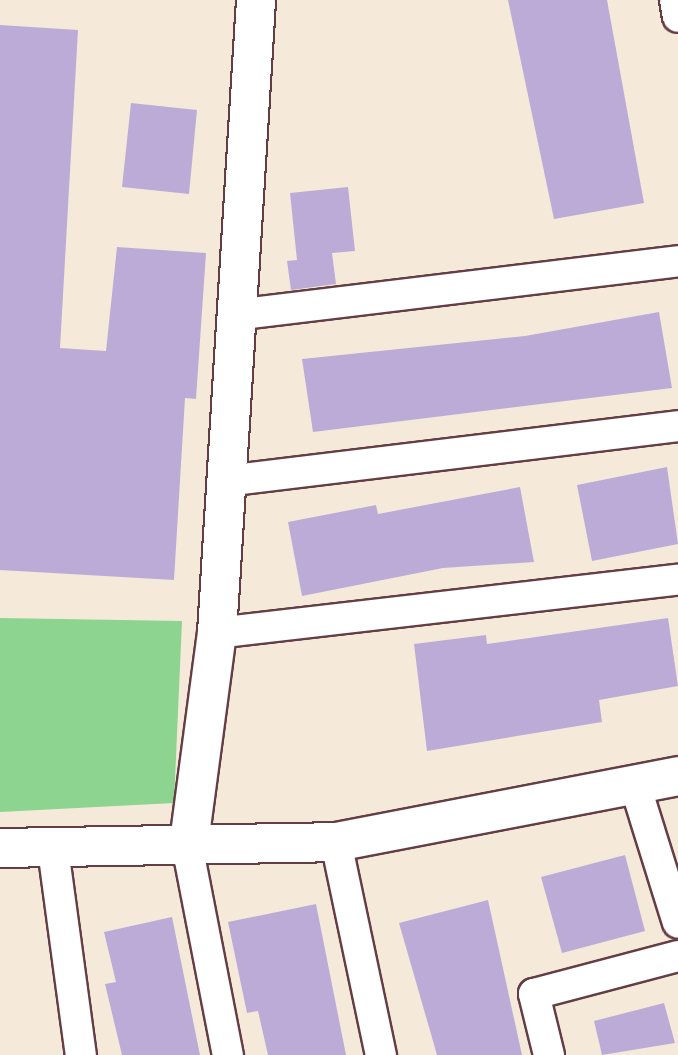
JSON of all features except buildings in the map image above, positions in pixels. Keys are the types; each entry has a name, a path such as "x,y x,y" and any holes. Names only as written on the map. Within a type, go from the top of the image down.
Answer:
{"street":[{"path":"228,1055 188,850 217,633 255,0"},
{"path":"675,0 678,17"},
{"path":"234,315 678,261"},
{"path":"225,481 678,426"},
{"path":"217,633 678,580"},
{"path":"0,848 188,850 336,842 636,788 678,776"},
{"path":"636,788 678,923"},
{"path":"336,842 381,1055"},
{"path":"53,849 81,1055"},
{"path":"549,1055 534,994 678,956"}],"green space":[{"path":"0,618 182,621 174,803 0,812"}]}
